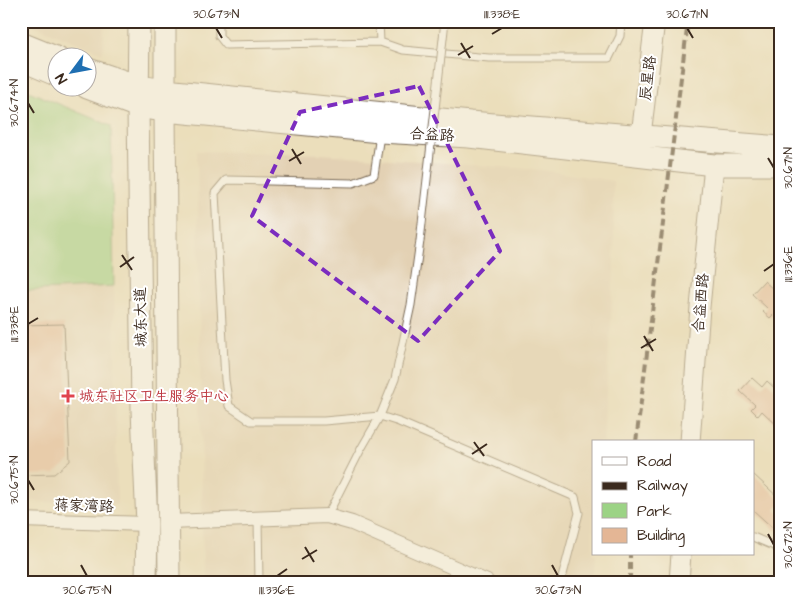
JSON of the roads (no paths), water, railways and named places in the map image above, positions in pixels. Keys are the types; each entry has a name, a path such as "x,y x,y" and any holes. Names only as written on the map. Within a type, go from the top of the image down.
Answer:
{"main road":[{"name":"城东大道","path":"139,21 138,108 146,582"},
{"name":"城东大道","path":"166,21 169,582"},
{"path":"21,43 48,54"},
{"path":"21,60 48,72"},
{"name":"合益路","path":"98,72 139,86 165,90 470,122 781,146"},
{"name":"合益路","path":"98,92 138,108 165,111 380,132 468,137 714,165 781,166"}],"street":[{"name":"辰星路","path":"641,135 655,21"},
{"name":"合益西路","path":"690,440 700,307 714,165"},
{"path":"169,522 327,516 352,523 487,582"},
{"name":"蒋家湾路","path":"21,520 146,524"},
{"path":"680,582 681,556"}],"lane":[{"path":"219,21 219,36 226,45 380,42 403,50 489,58 609,58 620,36 621,21"},
{"path":"380,21 380,42"},
{"path":"327,516 380,416 395,379 411,305 420,241 445,21"},
{"path":"380,132 374,175 353,183 226,180 216,193 225,380 229,406 251,421 324,420 380,416 406,425 575,497 579,513 561,582"},
{"path":"258,518 259,582"},
{"path":"754,537 781,549"}],"railway":[{"path":"636,440 688,21"},
{"path":"630,556 630,582"}],"place":[{"name":"城东社区卫生服务中心","path":"68,396"}]}
